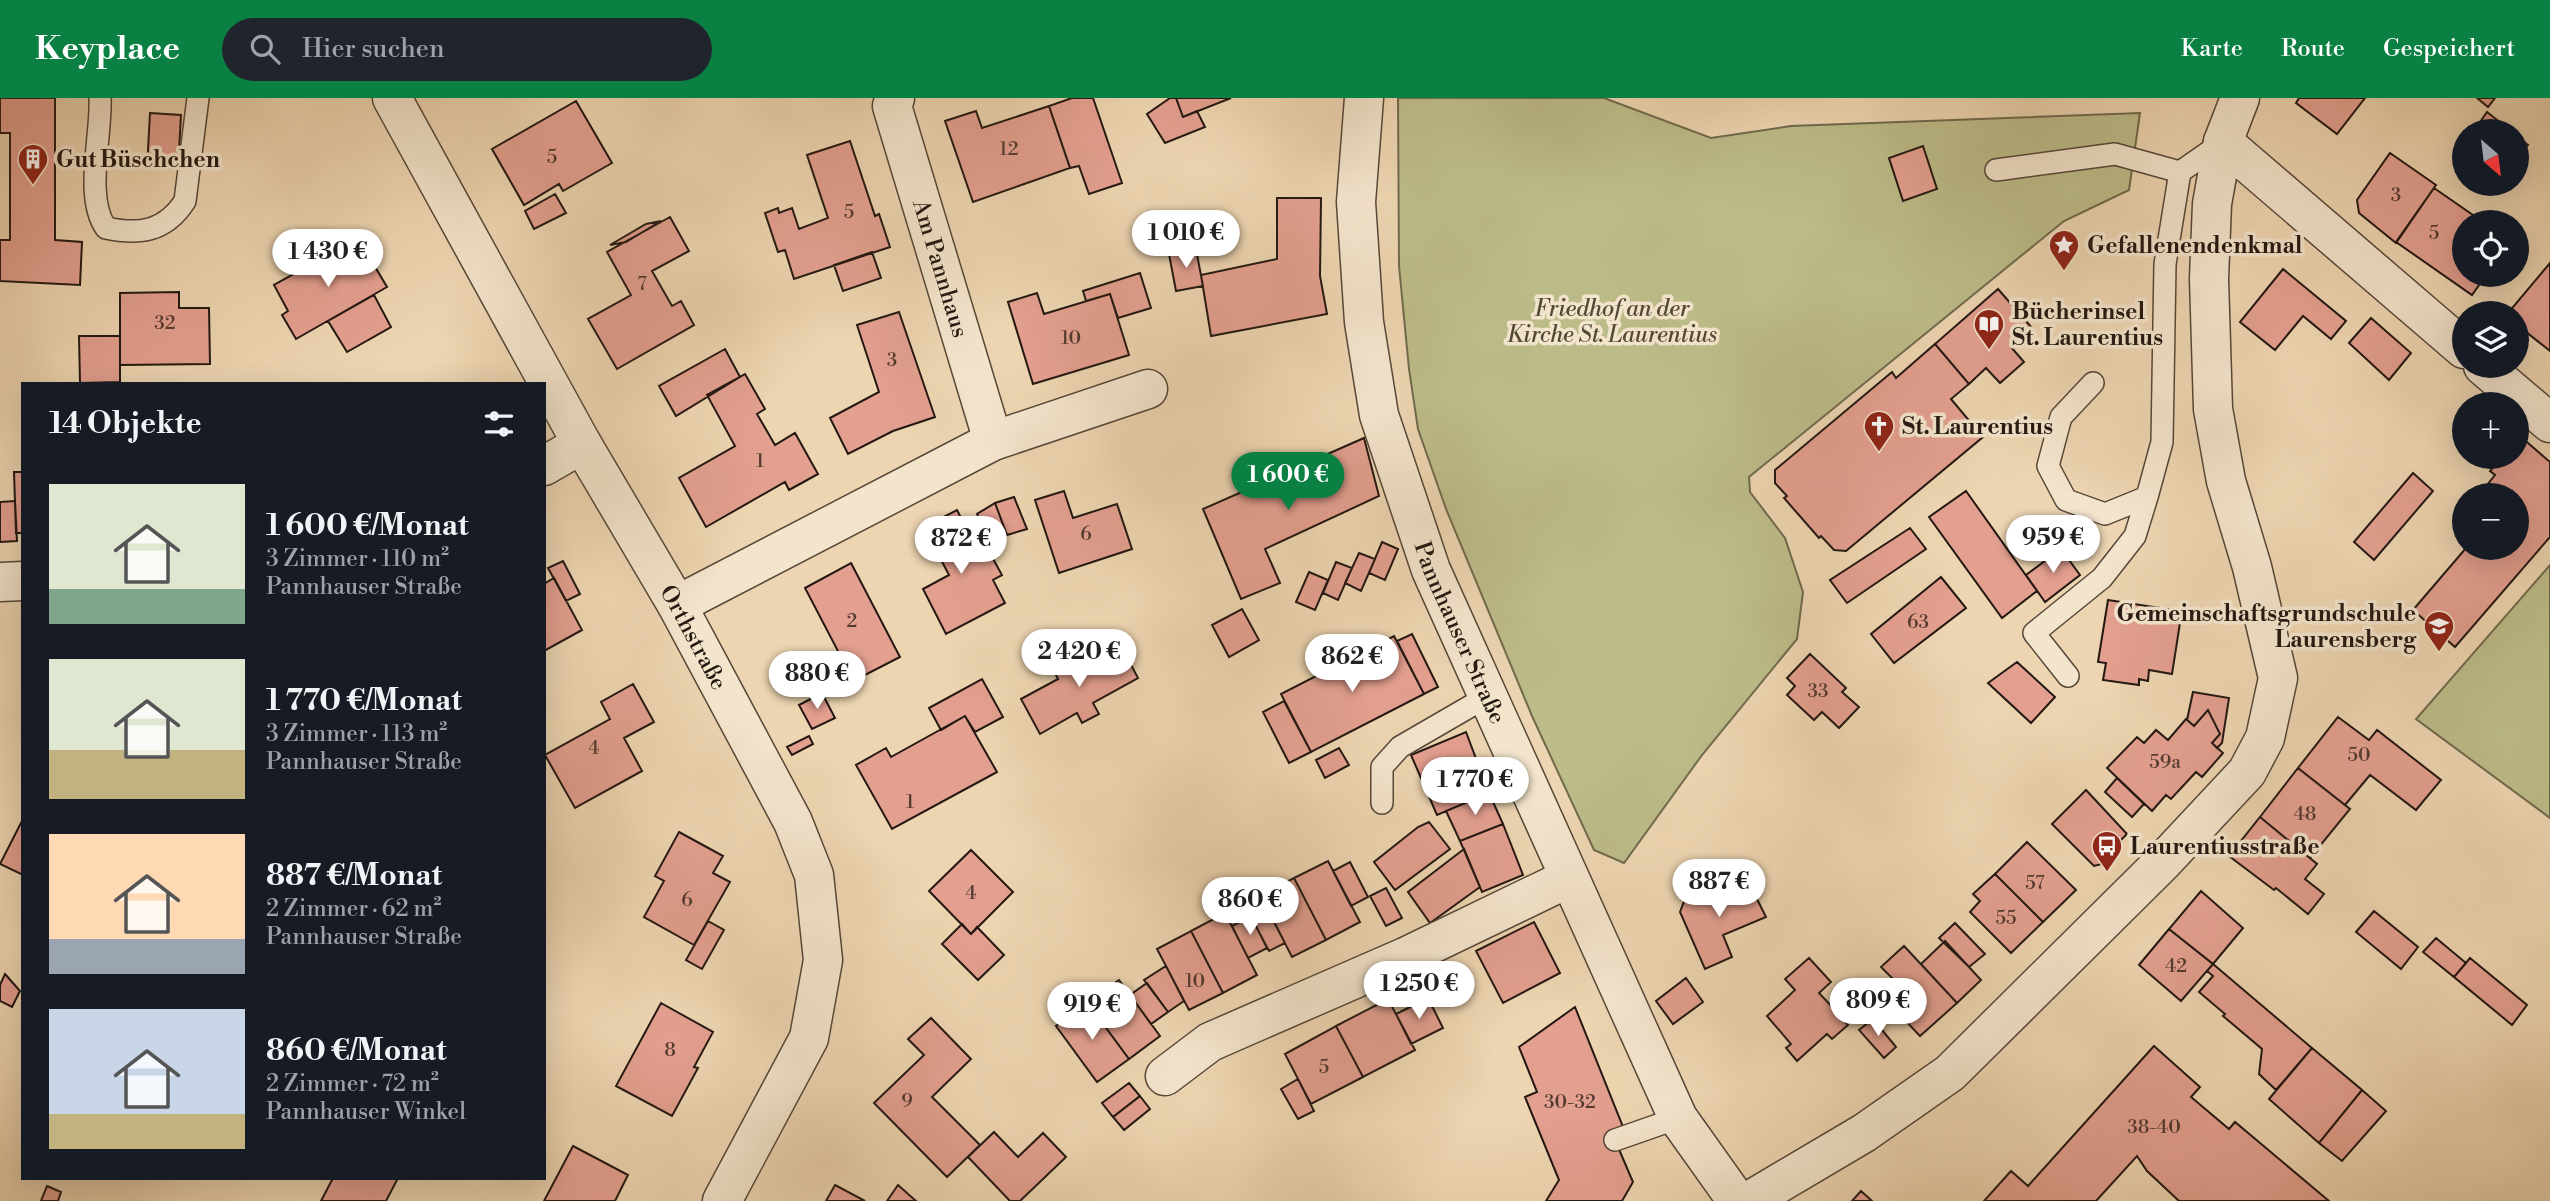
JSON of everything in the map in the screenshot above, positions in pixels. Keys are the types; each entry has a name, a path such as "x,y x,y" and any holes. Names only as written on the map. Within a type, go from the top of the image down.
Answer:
{"street":[{"name":"Orthstraße","path":"392,98 582,444 677,605 793,822 814,875 823,960 809,1038 722,1201"},
{"name":"Am Pannhaus","path":"895,98 892,106 993,440"},
{"name":"Pannhauser Straße","path":"1364,98 1356,202 1364,322 1379,415 1430,570 1678,1118 1737,1201"},
{"path":"1749,1201 1864,1133 1950,1073 2162,863 2247,772 2265,738 2278,678 2252,567 2226,481 2213,409 2208,279 2212,204 2223,142 2240,98"},
{"path":"2223,142 2452,339"},
{"path":"2497,378 2550,423"},
{"path":"677,605 993,440 1147,389"},
{"path":"546,465 582,444"},
{"path":"0,582 21,581"},
{"path":"1165,1076 1210,1042 1405,957 1569,878"}],"lane":[{"path":"100,98 95,195 98,218 106,228 143,232 178,212 185,201 198,98"},
{"path":"2067,676 2034,633 2102,579 2135,536 2162,442 2165,264 2180,172 2223,142"},
{"path":"1996,170 2115,154 2180,172"},
{"path":"2093,383 2061,417 2048,466 2066,500 2105,514 2147,497"},
{"path":"1382,803 1382,767 1399,747 1488,696"},
{"path":"1615,1140 1678,1118"}],"green space":[{"name":"Friedhof an der Kirche St. Laurentius","path":"1398,98 1604,98 1711,138 1791,126 2140,113 2129,190 2064,221 1749,477 1750,492 1785,538 1803,592 1797,639 1702,755 1624,863 1594,850 1532,716 1446,509 1418,429 1399,266"},
{"path":"2550,565 2550,818 2416,719"}],"building":[{"name":"Gut Büschchen","path":"0,98 55,98 55,240 82,242 80,285 0,281 0,240 10,240 10,133 0,133"},
{"path":"1072,98 1093,98 1122,183 1089,194 1079,166 1070,168 1049,106"},
{"path":"1170,98 1176,98 1183,117 1197,111 1205,127 1165,143 1147,114"},
{"path":"1176,98 1231,98 1183,117"},
{"path":"2299,98 2365,98 2337,134 2296,103"},
{"path":"2477,98 2495,98 2488,107"},
{"path":"576,101 612,163 563,191 559,184 524,205 492,149"},
{"path":"1049,106 1070,168 973,202 945,121 976,111 982,128"},
{"path":"2487,112 2496,119 2482,119"},
{"path":"150,113 181,115 178,169 147,168"},
{"path":"850,141 875,216 879,214 890,247 794,279 785,250 778,252 765,213 778,208 779,213 792,208 799,229 828,218 807,155"},
{"path":"1923,146 1937,189 1903,201 1889,158"},
{"path":"2390,153 2436,185 2396,243 2359,213 2357,200"},
{"path":"2434,188 2466,210 2452,210 2452,281 2396,242"},
{"path":"555,194 566,213 534,229 525,211"},
{"path":"1277,198 1321,198 1320,276 1327,314 1211,336 1201,275 1277,259"},
{"path":"670,217 689,251 652,271 672,306 681,301 694,325 617,369 588,319 631,295 607,252"},
{"path":"661,221 626,242 610,245 646,224"},
{"path":"353,241 368,269 374,265 387,287 296,339 282,315 288,311 274,285"},
{"path":"1196,249 1203,286 1176,291 1169,254"},
{"path":"872,252 881,278 843,291 834,265"},
{"path":"2550,263 2550,351 2529,334 2529,301 2518,301"},
{"path":"2283,269 2346,321 2331,339 2303,316 2275,350 2240,322"},
{"path":"1140,273 1151,308 1118,318 1110,294 1086,301 1083,291"},
{"path":"2461,287 2478,287 2472,295"},
{"path":"1998,289 2032,328 2011,347 2024,362 2000,383 1986,368 1969,384 1935,344"},
{"path":"179,292 179,308 209,308 210,364 120,365 120,293"},
{"path":"1037,293 1044,314 1110,294 1129,355 1033,384 1008,302"},
{"path":"374,295 391,327 347,352 328,321"},
{"path":"899,312 935,417 893,431 848,454 830,418 879,392 857,325"},
{"path":"2371,318 2411,353 2389,380 2349,343"},
{"path":"79,336 120,336 120,382 80,382"},
{"name":"St. Laurentius","path":"1935,344 1969,384 1951,399 1983,437 1846,551 1834,550 1821,536 1819,538 1784,498 1787,496 1775,483 1775,470 1892,372 1896,378"},
{"path":"725,349 740,377 676,416 659,386"},
{"path":"745,374 765,409 757,414 775,445 795,433 818,474 789,490 785,482 706,527 679,478 735,446 707,395"},
{"path":"1364,438 1379,496 1265,549 1280,583 1241,599 1203,509"},
{"path":"2529,444 2550,462 2550,537 2455,647 2413,610 2456,560 2529,560 2529,483 2489,483 2495,475 2490,471 2529,469"},
{"path":"14,472 21,472 21,533 16,533"},
{"path":"2413,473 2433,491 2374,560 2354,542"},
{"path":"1064,491 1073,518 1117,504 1132,549 1059,573 1035,500"},
{"path":"1966,491 2037,591 2002,618 1929,517"},
{"path":"1014,497 1027,529 1007,535 995,503"},
{"path":"15,501 17,541 0,542 0,502"},
{"path":"995,503 1007,535 991,544 977,514"},
{"path":"957,510 982,559 991,555 1002,575 993,580 1005,603 946,634 923,589 949,575 924,527"},
{"path":"1910,528 1926,549 1847,603 1830,580"},
{"path":"1382,542 1398,549 1385,580 1369,573"},
{"path":"2061,549 2080,575 2045,602 2026,575"},
{"path":"1359,553 1375,559 1361,591 1345,583"},
{"path":"563,561 580,594 566,601 548,568"},
{"path":"1336,562 1352,568 1338,600 1323,593"},
{"path":"851,563 900,657 828,694 814,666 839,653 805,588"},
{"path":"1309,572 1328,580 1315,610 1296,602"},
{"path":"1941,577 1966,608 1894,663 1871,634"},
{"path":"554,578 582,630 546,650 546,583"},
{"path":"2108,600 2180,611 2172,674 2149,670 2148,681 2139,679 2139,685 2103,680 2106,663 2098,662"},
{"path":"1242,609 1259,640 1229,657 1212,625"},
{"path":"1412,634 1438,687 1424,694 1397,641"},
{"path":"1394,636 1424,694 1311,752 1281,694"},
{"path":"1120,644 1138,678 1093,703 1099,714 1082,723 1077,713 1040,734 1021,699 1058,679 1051,666 1066,658 1072,670"},
{"path":"1810,654 1846,688 1842,692 1859,707 1839,728 1822,712 1814,720 1787,695 1795,686 1787,678"},
{"path":"2017,662 2055,697 2031,723 1988,683"},
{"path":"982,679 1003,717 975,732 965,716 941,730 929,708"},
{"path":"633,684 654,722 624,738 642,771 575,808 546,754 610,719 601,702"},
{"path":"2193,692 2229,698 2222,743 2217,748 2212,743 2220,734 2208,710 2194,726 2187,720"},
{"path":"822,693 835,718 812,729 799,705"},
{"path":"1284,701 1311,752 1289,763 1263,712"},
{"path":"2208,710 2220,734 2212,743 2223,753 2202,777 2196,772 2171,799 2166,795 2152,811 2107,768 2137,737 2144,743 2156,730 2168,740 2186,719 2194,726"},
{"path":"965,716 997,772 892,829 856,765 886,748 891,757"},
{"path":"2338,717 2369,740 2377,730 2441,780 2416,810 2370,775 2345,805 2298,768"},
{"path":"1466,732 1489,793 1437,815 1411,755"},
{"path":"809,736 813,744 792,755 787,747"},
{"path":"1339,748 1349,765 1325,778 1316,760"},
{"path":"2298,768 2350,809 2310,858 2260,817"},
{"path":"2117,778 2144,804 2132,817 2105,792"},
{"path":"2086,790 2127,834 2108,853 2102,864 2094,866 2052,824"},
{"path":"1489,793 1503,824 1460,841 1446,811"},
{"path":"2260,817 2317,864 2305,879 2324,894 2308,914 2229,856"},
{"path":"1429,822 1450,849 1395,890 1374,862 1418,827"},
{"path":"21,823 21,874 0,864"},
{"path":"1503,824 1523,875 1482,892 1460,841"},
{"path":"679,832 723,856 713,873 730,882 694,945 644,917 664,881 655,876"},
{"path":"2027,842 2076,890 2043,922 1995,874"},
{"path":"1464,849 1480,887 1430,923 1408,892"},
{"path":"971,850 1013,892 971,934 929,891"},
{"path":"1328,861 1360,922 1326,940 1294,878"},
{"path":"1350,862 1368,897 1351,906 1333,871"},
{"path":"1995,874 2043,922 2011,953 1970,912 1980,901 1973,894"},
{"path":"1739,877 1749,901 1756,897 1766,917 1723,935 1732,957 1705,969 1680,912 1685,899"},
{"path":"1294,878 1326,940 1292,957 1260,895"},
{"path":"1386,888 1402,918 1386,926 1370,896"},
{"path":"2201,891 2243,928 2213,964 2169,929"},
{"path":"1266,906 1285,943 1269,951 1250,915"},
{"path":"2374,911 2418,947 2401,969 2356,932"},
{"path":"1225,913 1257,975 1223,993 1191,931"},
{"path":"1251,916 1267,948 1248,958 1232,926"},
{"path":"708,921 724,930 702,969 686,960"},
{"path":"1534,922 1560,973 1503,1003 1476,951"},
{"path":"1955,923 1985,954 1969,967 1939,938"},
{"path":"962,924 971,934 977,927 1004,955 978,980 942,944"},
{"path":"2169,929 2213,964 2181,1001 2139,965"},
{"path":"1191,931 1223,993 1189,1010 1157,949"},
{"path":"2436,938 2466,963 2454,977 2423,952"},
{"path":"1945,941 1981,980 1957,1003 1921,964"},
{"path":"1904,946 1957,1003 1920,1036 1883,997 1898,984 1881,967"},
{"path":"1809,958 1831,982 1819,993 1836,1011 1840,1006 1847,1013 1841,1018 1848,1025 1832,1039 1827,1034 1797,1061 1786,1048 1791,1044 1767,1016 1795,990 1785,979"},
{"path":"2470,958 2527,1005 2512,1025 2454,977"},
{"path":"2213,964 2312,1048 2276,1090 2259,1074 2262,1049 2199,992 2213,976 2207,971"},
{"path":"1166,966 1184,1001 1168,1012 1144,980"},
{"path":"5,974 20,991 12,1007 0,1001 0,985"},
{"path":"1686,978 1703,1002 1673,1024 1656,1001"},
{"path":"1119,980 1160,1036 1129,1059 1087,1002"},
{"path":"1147,983 1168,1012 1151,1024 1130,995"},
{"path":"1428,998 1443,1028 1411,1044 1396,1014"},
{"path":"1388,999 1415,1050 1363,1077 1336,1026"},
{"path":"1087,1002 1129,1059 1097,1082 1056,1026"},
{"path":"661,1003 713,1032 694,1067 698,1068 672,1116 616,1086"},
{"path":"1575,1007 1623,1127 1615,1140 1633,1182 1622,1201 1546,1201 1559,1180 1525,1097 1537,1092 1519,1047"},
{"path":"931,1018 971,1059 932,1097 980,1145 947,1177 874,1103 924,1055 908,1039"},
{"path":"1873,1019 1896,1047 1884,1058 1859,1030"},
{"path":"1336,1026 1363,1077 1311,1104 1285,1054"},
{"path":"2154,1046 2200,1087 2191,1097 2229,1129 2235,1122 2329,1201 2179,1201 2147,1171 2137,1156 2096,1201 1984,1201 2011,1171 2028,1186"},
{"path":"2312,1048 2362,1090 2319,1143 2269,1099"},
{"path":"1298,1079 1314,1111 1298,1119 1281,1089"},
{"path":"1129,1083 1140,1096 1113,1117 1102,1103"},
{"path":"2362,1090 2386,1111 2342,1161 2319,1143"},
{"path":"1140,1096 1150,1109 1124,1130 1113,1117"},
{"path":"994,1132 1018,1157 1043,1133 1066,1157 1020,1201 1010,1201 968,1157"},
{"path":"573,1146 628,1175 615,1201 544,1201"},
{"path":"332,1180 397,1180 386,1201 321,1201"},
{"path":"835,1185 865,1201 826,1201"},
{"path":"898,1185 916,1201 887,1201"},
{"path":"47,1186 61,1192 58,1201 41,1201"},
{"path":"1861,1191 1872,1201 1852,1201"}],"place":[{"name":"Gut Büschchen","path":"33,186"},
{"name":"Gefallenendenkmal","path":"2064,272"},
{"name":"Bücherinsel St. Laurentius","path":"1989,351"},
{"name":"St. Laurentius","path":"1879,453"},
{"name":"Gemeinschaftsgrundschule Laurensberg","path":"2439,653"},
{"name":"Laurentiusstraße","path":"2107,873"}]}
